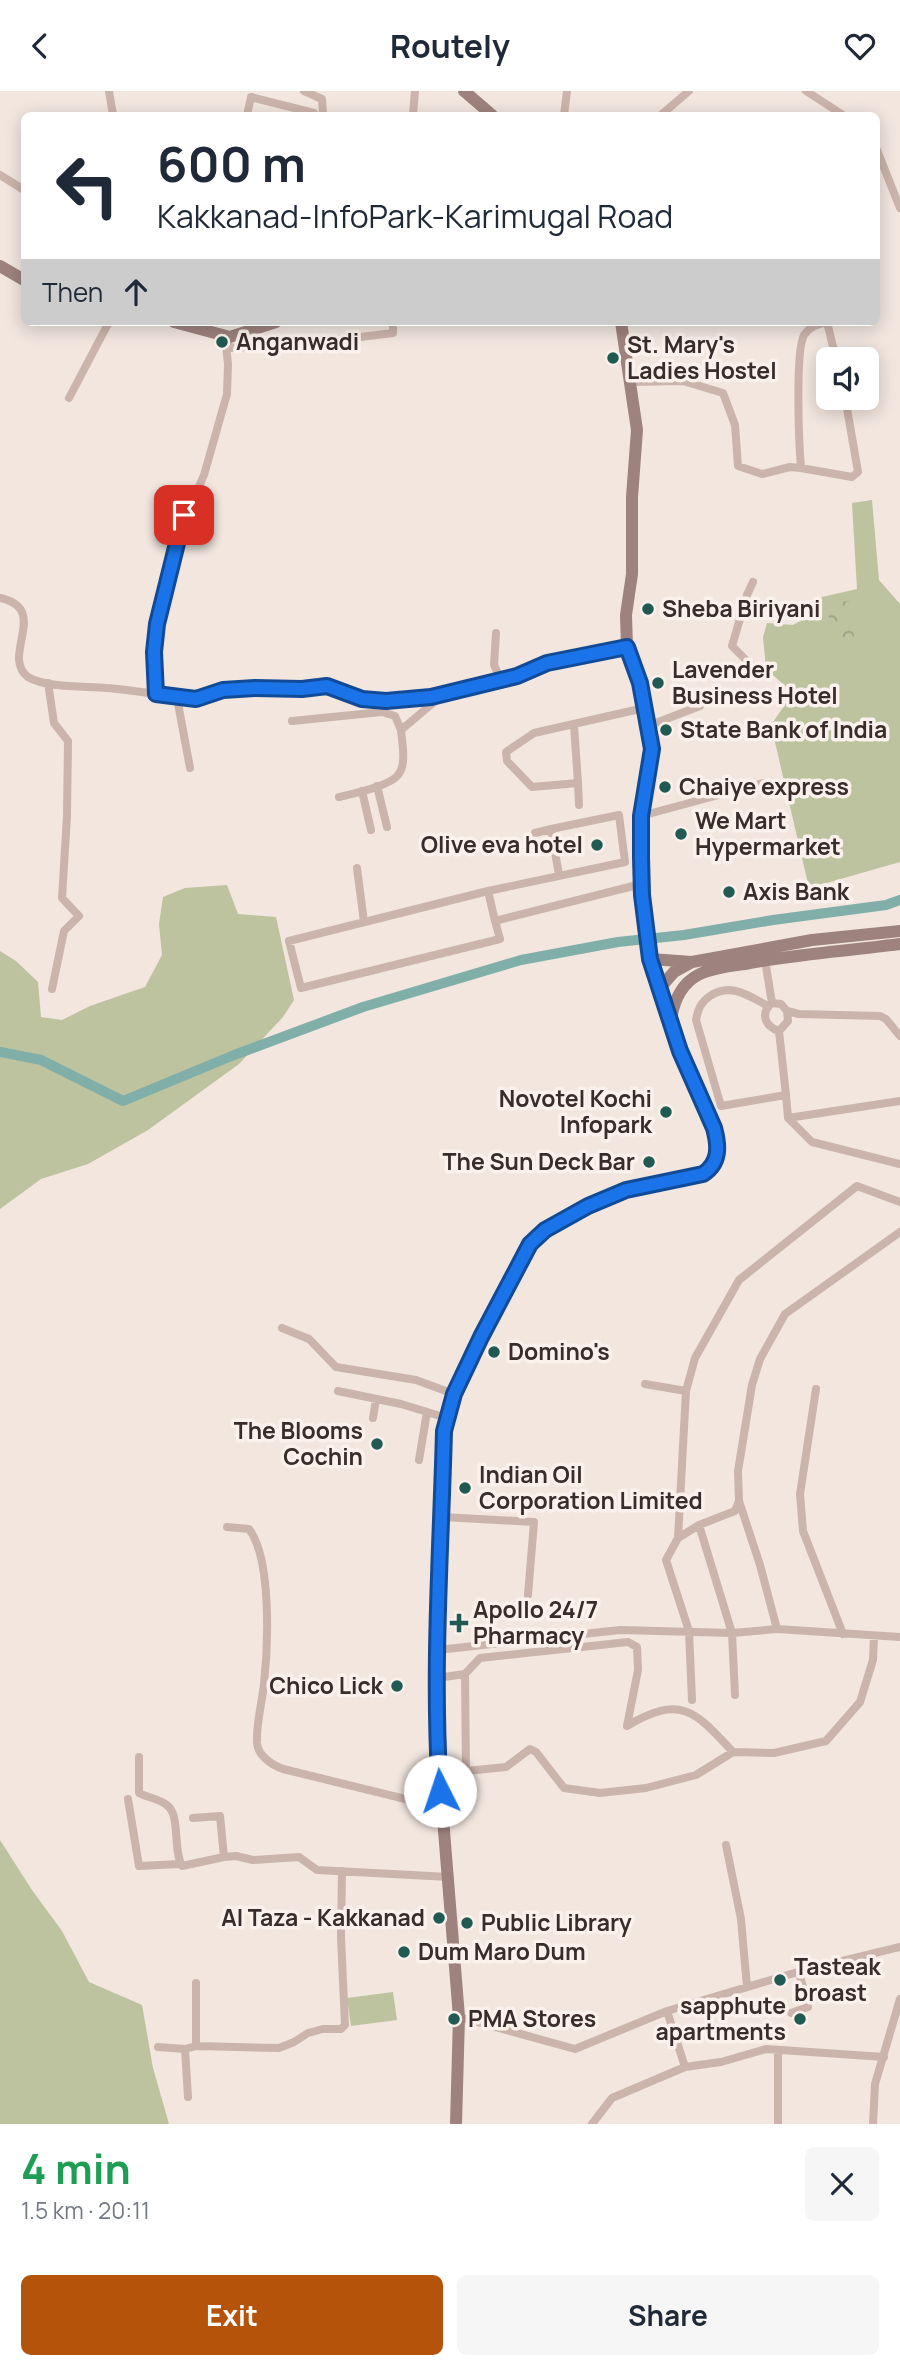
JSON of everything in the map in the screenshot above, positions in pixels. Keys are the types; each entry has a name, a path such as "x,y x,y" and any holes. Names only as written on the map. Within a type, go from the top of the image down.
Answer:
{"main road":[{"path":"464,91 488,112"},
{"path":"2,271 21,279"},
{"path":"185,326 228,342 266,326"},
{"path":"456,2124 460,2017 439,1773 437,1678 444,1431 447,1417 454,1394 530,1244 545,1230 615,1194 651,1183 703,1174 716,1162 718,1140 680,1051 659,989 645,927 641,884 641,816 652,749 640,683 627,647 626,615 632,574 632,498 636,430 622,326"},
{"path":"671,1021 674,1004 680,992 700,974 900,931"},
{"path":"650,957 692,962 812,940 900,944"},
{"path":"659,989 674,972 692,962"}],"street":[{"path":"109,91 112,112"},
{"path":"304,91 322,99 323,112"},
{"path":"413,112 415,91"},
{"path":"564,112 567,91"},
{"path":"665,112 689,91"},
{"path":"806,91 838,112"},
{"path":"248,112 251,97 310,112"},
{"path":"880,158 900,208"},
{"path":"0,175 21,188"},
{"path":"69,398 107,326"},
{"path":"228,342 237,349 253,344 320,342 393,333 393,326"},
{"path":"801,468 800,353 803,337 812,326"},
{"path":"828,326 833,347"},
{"path":"156,694 154,652 157,624 181,527 204,475 227,394 228,342"},
{"path":"630,382 683,381 723,393 735,425 738,466 762,474 790,467 852,477 858,472 847,410"},
{"path":"752,666 733,646 753,582"},
{"path":"0,598 20,607 23,617 16,658 21,672 30,678 48,683 177,698 196,699 217,691 240,688 302,689 327,686 362,699 374,700 442,695 517,676 547,663 627,647"},
{"path":"496,633 494,665 501,680"},
{"path":"48,683 54,723 68,741 62,898 79,916 64,931 51,989"},
{"path":"401,730 442,695"},
{"path":"177,698 190,768"},
{"path":"648,726 700,706"},
{"path":"578,783 532,787 506,761 506,752 534,733 644,708"},
{"path":"292,721 382,712 395,716 401,730 403,757 399,775 377,786 339,797"},
{"path":"574,725 579,805"},
{"path":"641,816 763,783"},
{"path":"377,786 387,827"},
{"path":"362,791 371,830"},
{"path":"488,891 500,939 301,988 289,941 488,891 625,862 619,815 535,833"},
{"path":"551,829 559,875"},
{"path":"357,868 364,922"},
{"path":"495,921 641,884"},
{"path":"765,960 770,1005 766,1022 770,1028 779,1031"},
{"path":"786,1095 721,1106 696,1020 698,1009 705,999 719,990 741,992 770,1005 781,1004 787,1011 788,1021 779,1031 786,1095 788,1118 812,1142 900,1164"},
{"path":"787,1011 822,1016 880,1016 886,1019 900,1036"},
{"path":"788,1118 900,1101"},
{"path":"692,1700 689,1631 666,1560 677,1538 686,1391 695,1358 738,1280 857,1186 900,1202"},
{"path":"777,1629 739,1501 738,1471 752,1385 760,1359 785,1314 900,1233"},
{"path":"282,1328 309,1339 336,1367 416,1380 454,1394"},
{"path":"645,1384 686,1391"},
{"path":"816,1389 800,1494 803,1531 843,1634"},
{"path":"338,1391 447,1417"},
{"path":"373,1418 376,1399"},
{"path":"419,1460 427,1412"},
{"path":"677,1538 699,1525 735,1511 739,1501"},
{"path":"443,1517 534,1522 528,1595"},
{"path":"699,1525 732,1633 735,1695"},
{"path":"228,1527 249,1529 260,1551 268,1629 257,1746 264,1757 283,1769 442,1808"},
{"path":"438,1650 620,1630 732,1633 777,1629 900,1637"},
{"path":"439,1773 506,1767 530,1749 536,1752 564,1788 600,1793 646,1788 696,1775 733,1752 774,1753 826,1741 860,1702 873,1660 874,1636"},
{"path":"437,1678 465,1674 481,1658 628,1642 636,1647 638,1670 627,1726 649,1713 676,1708 702,1719 733,1752"},
{"path":"465,1674 466,1770"},
{"path":"139,1757 139,1793 169,1807 173,1815 176,1853 180,1864"},
{"path":"128,1799 139,1865 180,1864 185,1867 224,1857 236,1856 253,1860 299,1857 317,1870 449,1877"},
{"path":"193,1818 220,1816 224,1857"},
{"path":"726,1845 741,1919 747,1987"},
{"path":"158,2047 279,2048 308,2033 323,2029 341,2029 345,2025 341,1937 342,1871"},
{"path":"460,2017 575,2049 667,2011 799,1972 900,1947"},
{"path":"791,2013 808,2007 799,1972"},
{"path":"196,1983 196,2046"},
{"path":"873,2124 875,2084 900,1999"},
{"path":"667,2011 685,2067"},
{"path":"185,2049 188,2097"},
{"path":"592,2124 612,2098 685,2067 721,2062 766,2049 884,2057"},
{"path":"778,2050 778,2124"},
{"path":"448,2124 457,2106"}],"green space":[{"path":"872,500 879,580 900,604 900,862 809,888 771,725 793,693 766,669 763,637 767,623 793,625 806,618 813,599 857,589 852,503"},
{"path":"850,601 854,637 832,640 827,604"},
{"path":"227,885 238,914 276,917 294,1000 283,1017 239,1064 148,1130 88,1164 41,1179 0,1209 0,951 16,961 38,982 41,1017 62,1020 90,1006 145,987 162,955 159,924 163,897 185,888"},
{"path":"0,1840 62,1931 89,1982 142,2005 153,2068 169,2124 0,2124"},
{"path":"393,1992 397,2020 351,2026 347,1998"}],"waterway":[{"path":"0,1052 41,1060 123,1101 234,1055 363,1007 521,960 618,942 886,905 900,900"}],"place":[{"name":"Anganwadi","path":"222,342"},
{"name":"St. Mary's Ladies Hostel","path":"613,358"},
{"name":"Sheba Biriyani","path":"648,609"},
{"name":"Lavender Business Hotel","path":"658,683"},
{"name":"State Bank of India","path":"666,730"},
{"name":"Chaiye express","path":"665,787"},
{"name":"We Mart Hypermarket","path":"681,834"},
{"name":"Olive eva hotel","path":"597,845"},
{"name":"Axis Bank","path":"729,892"},
{"name":"Novotel Kochi Infopark","path":"666,1112"},
{"name":"The Sun Deck Bar","path":"649,1162"},
{"name":"Domino's","path":"494,1352"},
{"name":"The Blooms Cochin","path":"377,1444"},
{"name":"Indian Oil Corporation Limited","path":"465,1488"},
{"name":"Apollo 24/7 Pharmacy","path":"459,1623"},
{"name":"Chico Lick","path":"397,1686"},
{"name":"Al Taza - Kakkanad","path":"439,1918"},
{"name":"Public Library","path":"467,1923"},
{"name":"Dum Maro Dum","path":"404,1952"},
{"name":"Tasteak broast","path":"780,1980"},
{"name":"PMA Stores","path":"454,2019"},
{"name":"sapphute apartments","path":"800,2019"}],"route":[{"path":"184,515 157,624 154,652 156,694 196,699 223,690 327,686 362,699 386,701 431,697 517,676 547,663 627,647 640,683 652,749 641,816 642,895 650,959 680,1051 714,1128 718,1151 716,1162 703,1174 626,1190 588,1206 545,1230 530,1244 460,1379 444,1431 437,1678 440,1791"}]}
